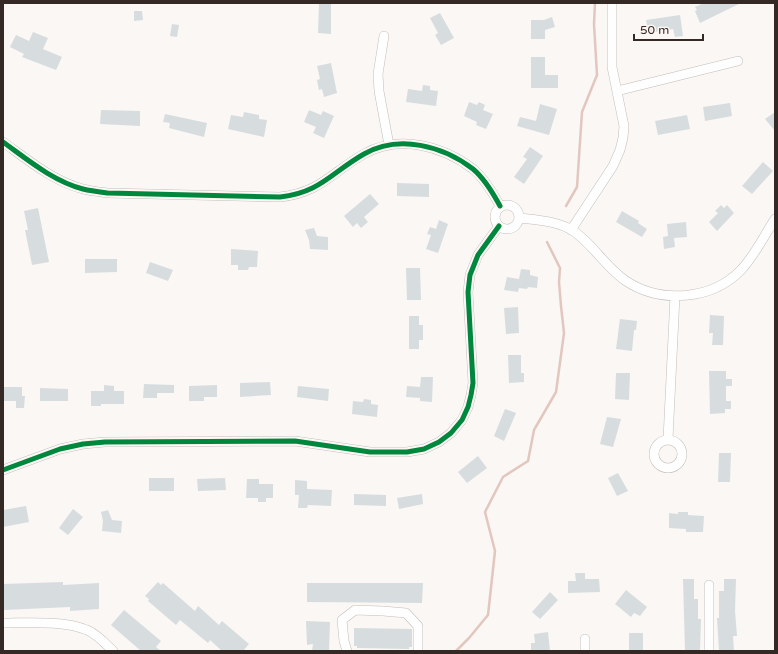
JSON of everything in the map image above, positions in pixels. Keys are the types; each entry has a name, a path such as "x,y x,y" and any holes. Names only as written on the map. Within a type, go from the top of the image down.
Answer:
{"street":[{"path":"571,230 613,166 620,150 623,138 624,126 612,67 612,3"},
{"path":"384,36 378,74 379,91 390,145"},
{"path":"617,91 738,60"},
{"path":"3,142 61,181 84,189 108,193 280,197 305,192 318,186 364,154 377,148 405,144 421,146 436,149 452,156 474,170 492,192 500,206"},
{"path":"508,204 518,210 520,218 517,224 511,229 502,228 499,226 496,223 495,216 500,206 508,204"},
{"path":"520,218 560,224 581,238 614,272 626,281 649,292 675,296 705,292 730,279 749,261 775,219"},
{"path":"3,470 60,449 82,444 105,442 295,441 364,451 406,452 424,449 439,442 451,433 462,420 468,407 472,383 468,292 470,275 478,255 499,226"},
{"path":"668,439 675,296"},
{"path":"709,585 709,651"},
{"path":"347,651 344,641 342,620 355,610 406,613 418,626 418,651"},
{"path":"3,623 71,624 88,630 99,637 114,651"},
{"path":"585,639 585,651"}],"building":[{"path":"704,3 741,3 700,23 695,7"},
{"path":"319,4 331,4 331,34 318,33"},
{"path":"134,11 142,11 143,20 134,21"},
{"path":"440,13 454,38 441,45 435,35 438,33 430,18"},
{"path":"680,15 683,36 675,37 673,29 648,33 646,20"},
{"path":"552,17 555,27 545,30 545,39 531,39 531,20 544,20"},
{"path":"172,24 179,25 177,37 170,36"},
{"path":"33,32 48,38 43,49 62,57 56,70 22,57 24,54 10,47 16,35 29,41"},
{"path":"531,57 545,57 545,75 558,75 558,88 531,88"},
{"path":"331,63 337,93 324,97 322,89 319,90 317,80 320,79 317,66"},
{"path":"423,85 430,86 430,90 438,91 436,106 406,102 408,89 422,91"},
{"path":"469,102 477,105 479,102 485,105 483,110 493,114 486,129 476,125 477,122 464,116"},
{"path":"730,103 732,116 705,121 703,107"},
{"path":"540,104 557,109 549,135 517,126 520,117 536,121"},
{"path":"101,110 140,111 140,126 100,124"},
{"path":"309,110 321,115 323,111 334,116 324,138 313,133 316,127 304,122"},
{"path":"244,112 259,115 259,119 267,120 264,137 228,129 231,115 243,117"},
{"path":"775,112 775,131 765,119"},
{"path":"165,114 207,123 204,137 169,128 170,123 163,122"},
{"path":"687,115 690,129 658,135 655,121"},
{"path":"530,147 543,156 524,184 514,177 527,159 523,157"},
{"path":"763,162 773,171 752,194 742,186"},
{"path":"397,183 429,184 429,197 397,196"},
{"path":"370,194 379,204 364,217 368,222 361,228 357,223 353,227 344,216"},
{"path":"721,205 724,208 727,205 734,213 717,231 709,222 718,213 715,211"},
{"path":"38,208 49,262 32,265 25,230 28,230 24,211"},
{"path":"622,211 639,221 638,223 647,229 642,237 616,222"},
{"path":"439,220 448,224 438,253 426,249 431,235 427,234 430,227 436,229"},
{"path":"686,222 687,237 674,238 675,247 664,249 663,237 668,236 667,224"},
{"path":"314,228 317,236 328,237 328,250 310,249 309,240 305,230"},
{"path":"231,249 258,251 257,267 249,267 248,270 238,270 238,265 231,265"},
{"path":"85,259 117,259 117,272 85,273"},
{"path":"150,262 173,270 168,281 146,273"},
{"path":"406,268 420,268 421,300 407,300"},
{"path":"521,269 530,270 530,275 538,277 537,288 519,288 518,292 504,290 507,277 519,279"},
{"path":"518,307 519,333 506,334 504,308"},
{"path":"710,315 724,316 723,345 712,345 713,333 709,333"},
{"path":"409,316 419,316 419,325 423,325 423,340 419,340 419,349 409,349"},
{"path":"620,319 637,321 636,330 634,330 632,351 616,349"},
{"path":"508,355 521,355 521,373 524,373 524,382 509,383"},
{"path":"709,371 726,371 726,379 732,379 732,386 726,386 726,401 731,401 731,409 725,409 725,413 710,414"},
{"path":"616,373 630,373 629,400 615,399"},
{"path":"421,377 433,377 432,402 420,401 420,398 406,397 407,386 420,387"},
{"path":"270,382 271,395 240,397 240,383"},
{"path":"144,384 174,385 174,393 157,393 157,398 143,398"},
{"path":"104,385 114,386 114,391 124,391 124,404 101,404 101,406 91,406 91,391 104,391"},
{"path":"217,385 217,397 204,397 204,401 189,401 189,386"},
{"path":"298,386 329,389 328,401 297,397"},
{"path":"3,387 22,387 22,396 25,396 24,408 16,408 16,401 3,401"},
{"path":"40,388 68,389 68,401 40,401"},
{"path":"364,399 371,400 371,404 378,405 377,417 352,414 353,401 363,402"},
{"path":"505,409 516,413 504,441 494,436"},
{"path":"607,417 621,419 613,447 600,444"},
{"path":"719,453 731,453 730,482 718,482"},
{"path":"478,456 487,468 467,483 458,472"},
{"path":"618,473 628,491 617,496 608,478"},
{"path":"149,478 174,478 174,491 149,491"},
{"path":"225,478 226,490 198,491 197,479"},
{"path":"247,479 259,479 259,484 273,484 273,498 266,498 266,502 258,502 258,498 246,498"},
{"path":"295,480 307,481 307,489 332,490 331,506 308,505 307,508 298,508 299,495 295,495"},
{"path":"354,494 386,495 386,506 354,505"},
{"path":"422,494 423,504 399,509 397,498"},
{"path":"26,506 29,522 3,527 3,510"},
{"path":"73,509 83,517 68,535 59,528"},
{"path":"108,510 112,520 122,521 121,533 102,531 103,521 101,512"},
{"path":"678,512 688,512 688,515 704,516 703,532 686,532 686,529 669,528 669,513 678,514"},
{"path":"575,573 585,573 585,579 599,579 600,592 568,593 568,581 576,581"},
{"path":"683,579 694,579 694,599 698,599 698,619 701,619 700,651 685,651"},
{"path":"724,579 736,579 735,611 737,636 733,636 734,651 719,651 717,618 719,618 719,591 724,591"},
{"path":"63,582 63,585 99,583 99,609 70,611 70,607 4,610 3,584"},
{"path":"158,582 161,585 163,583 195,611 198,606 219,625 222,621 249,644 243,651 222,651 210,640 208,643 180,620 176,625 148,601 149,599 145,596"},
{"path":"307,583 423,583 422,603 307,602"},
{"path":"626,590 647,607 640,616 634,613 631,617 615,604"},
{"path":"550,592 558,600 540,619 532,612"},
{"path":"124,610 161,641 156,647 161,651 141,651 111,625"},
{"path":"306,621 330,622 329,651 312,651 313,644 307,645"},
{"path":"354,628 412,629 412,647 409,647 409,649 357,648 357,646 354,646"},
{"path":"548,632 550,651 531,651 531,643 535,643 534,634"},
{"path":"629,633 643,633 643,651 629,651"}],"waterway":[{"path":"566,206 577,187 582,112 597,75 594,24 595,3"},
{"path":"456,651 488,615 495,551 485,512 503,477 528,461 534,430 556,392 564,333 559,282 560,268 547,242"}],"cycle path":[{"path":"3,142 31,163 61,181 83,189 108,193 280,197 306,191 325,181 364,154 378,148 392,145 420,145 448,154 473,169 492,191 500,206"},
{"path":"3,470 60,449 83,444 105,442 295,441 370,452 407,452 424,449 439,442 451,433 462,420 468,407 473,383 468,292 470,275 478,255 499,226"}]}
